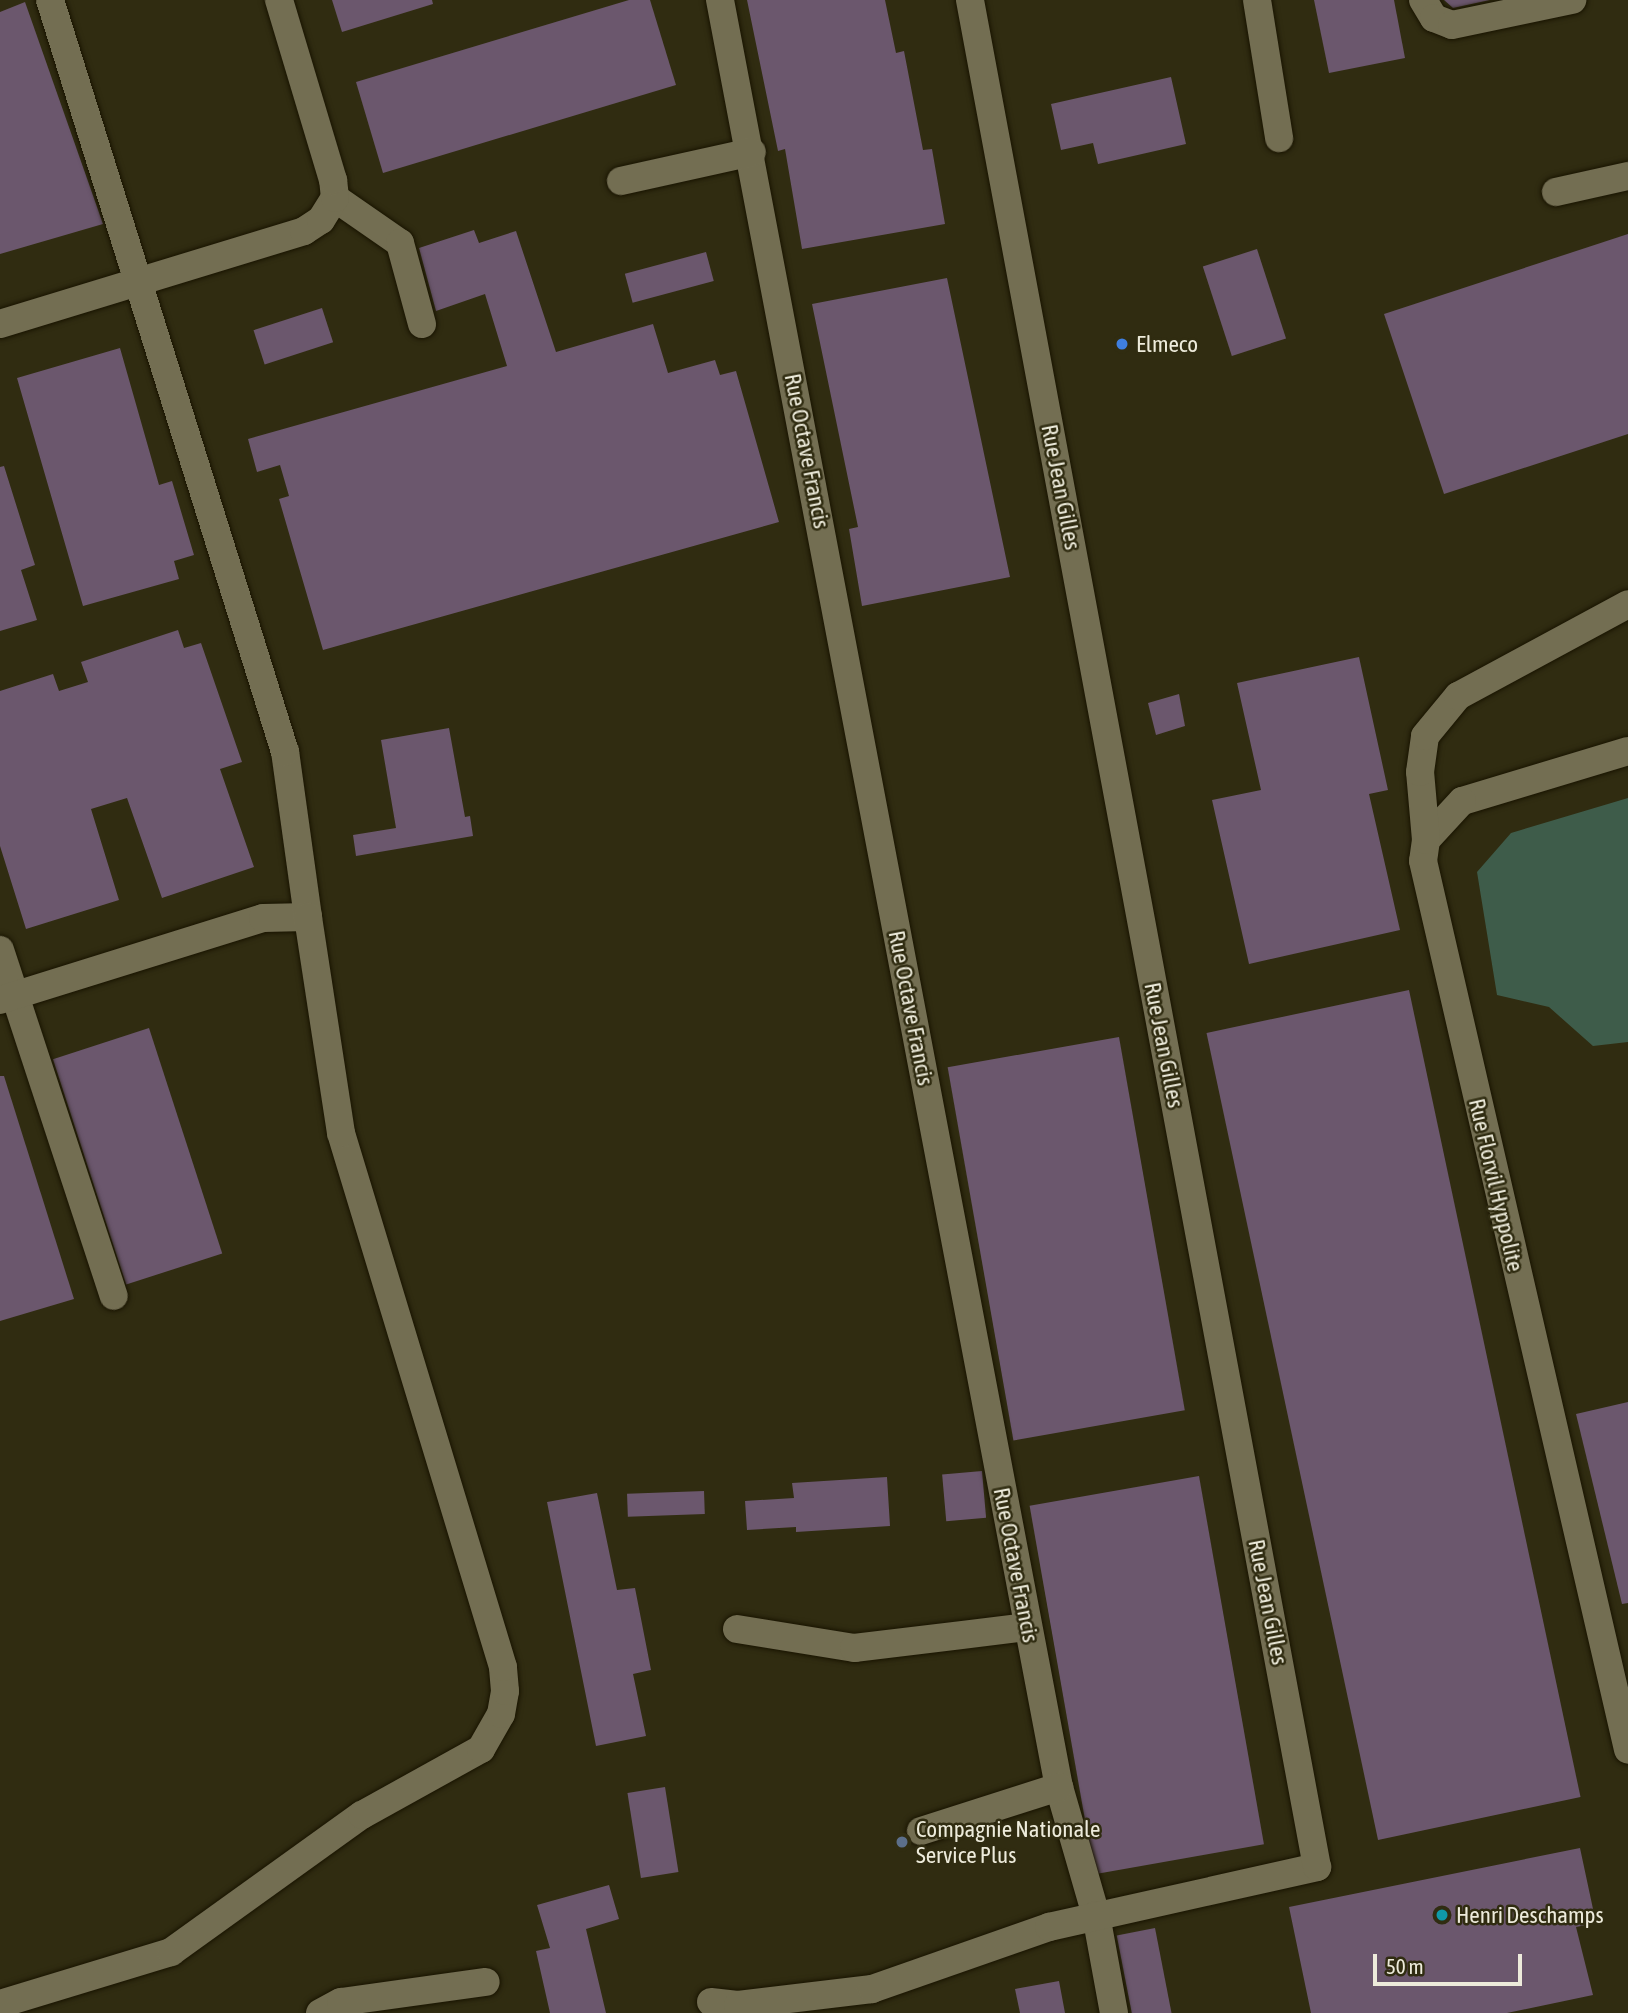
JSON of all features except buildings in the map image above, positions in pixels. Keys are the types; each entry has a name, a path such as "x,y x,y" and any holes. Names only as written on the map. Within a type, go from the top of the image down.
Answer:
{"street":[{"path":"0,2004 171,1952 362,1815 481,1749 500,1714 505,1691 503,1667 341,1133 285,752 50,0"},
{"path":"0,324 304,231 321,220 335,198 333,180 279,0"},
{"name":"Rue Octave Francis","path":"720,0 752,152 1059,1787 1096,1915 1114,2013"},
{"name":"Rue Jean Gilles","path":"970,0 1317,1867 1096,1915"},
{"path":"1257,0 1279,138"},
{"path":"1423,0 1434,18 1452,25 1508,6 1572,0"},
{"path":"621,181 752,152"},
{"path":"1556,192 1628,176"},
{"path":"335,198 400,243 422,324"},
{"name":"Rue Florvil Hyppolite","path":"1628,604 1458,696 1425,736 1420,772 1426,840 1424,877 1628,1750"},
{"path":"1426,840 1462,801 1628,751"},
{"path":"6,998 263,918 308,917"},
{"path":"0,950 6,998 114,1296"},
{"path":"737,1629 854,1648 1028,1627"},
{"path":"921,1831 1059,1787"},
{"path":"711,2002 738,2005 875,2001 1049,1927 1096,1915"},
{"path":"320,2013 341,2002 486,1982"}],"green space":[{"path":"1628,798 1628,1042 1593,1046 1549,1007 1497,995 1477,872 1511,833"}],"place":[{"name":"Elmeco","path":"1122,344"},
{"name":"Compagnie Nationale Service Plus","path":"902,1842"},
{"name":"Henri Deschamps","path":"1442,1915"}]}
